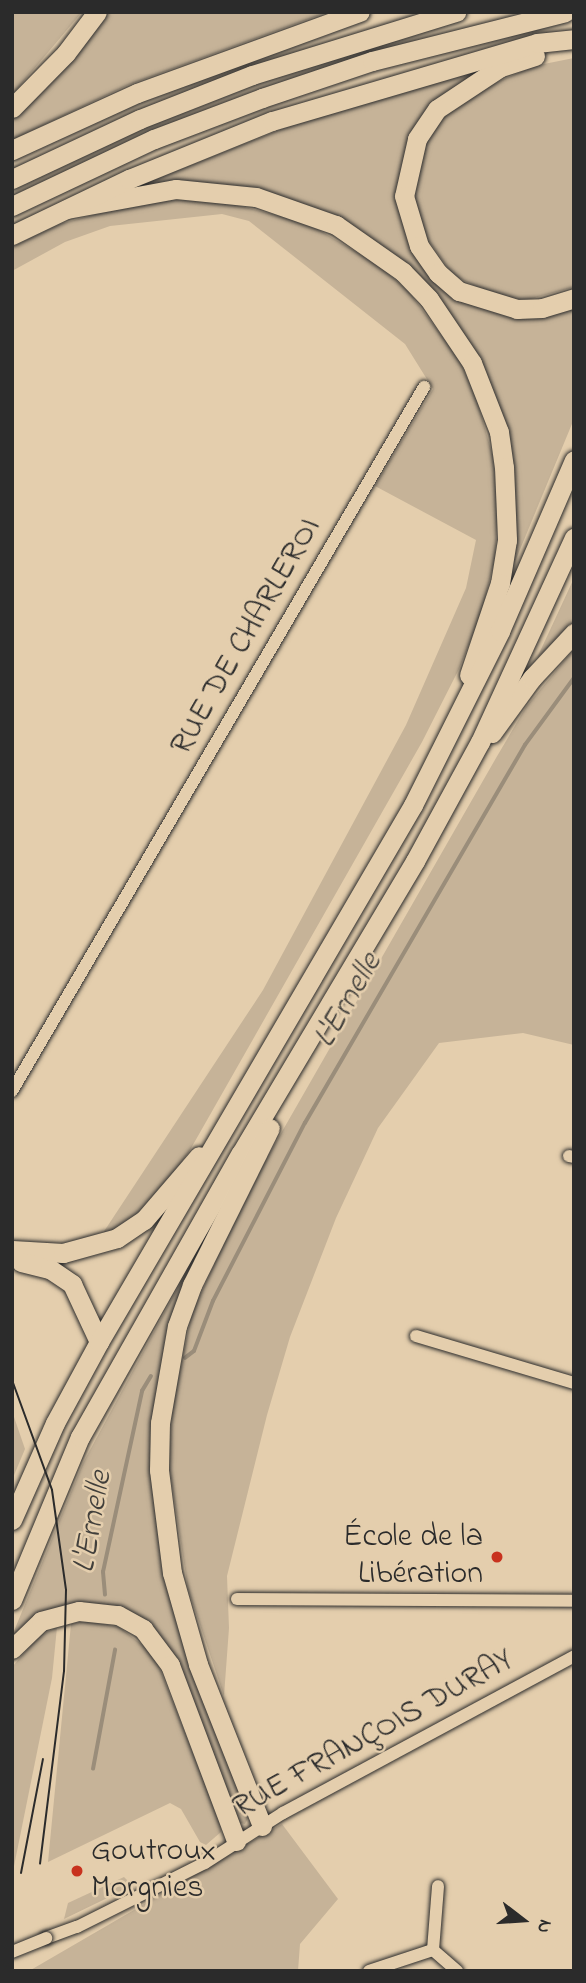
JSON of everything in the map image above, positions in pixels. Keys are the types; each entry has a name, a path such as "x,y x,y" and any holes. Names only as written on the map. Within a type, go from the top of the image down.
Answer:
{"highway":[{"path":"12,108 66,53 97,12"},
{"path":"12,150 138,93 360,12"},
{"path":"12,179 140,119 252,75 456,12"},
{"path":"12,206 153,139 262,98 372,61 565,12"},
{"path":"12,235 272,121 525,46 574,41"},
{"path":"574,41 499,68 463,88 437,109 417,139 404,196 419,246 438,273 459,291 517,309 542,308 574,298"},
{"path":"67,209 176,189 256,197 336,225 403,272 429,299 472,363 486,396 499,432 508,503 500,583 471,662 461,710"},
{"path":"12,1520 55,1423 99,1342 393,841 461,710 574,460"},
{"path":"12,1601 80,1437 241,1153 295,1068 480,742 574,538"},
{"path":"480,742 500,727 532,678 574,633"},
{"path":"262,1826 198,1664 172,1573 159,1470 160,1423 177,1326 192,1285 284,1102 295,1068"},
{"path":"12,1250 63,1254 117,1238 144,1220 192,1162 217,1142"},
{"path":"12,1261 50,1269 72,1284 99,1342"},
{"path":"12,1649 41,1621 79,1611 118,1615 143,1629 170,1665 236,1841"}],"street":[{"name":"RUE DE CHARLEROI","path":"12,1091 424,387"},
{"path":"416,1336 574,1383"},
{"path":"237,1599 574,1601"},
{"name":"RUE FRANÇOIS DURAY","path":"12,1952 205,1863 262,1826 574,1656"},
{"path":"432,1950 438,1886"},
{"path":"369,1971 432,1950"},
{"path":"432,1950 457,1971"}],"shaded area":[{"path":"12,12 82,12 12,95"},
{"path":"106,12 328,12 128,85 12,140 12,120 82,45"},
{"path":"574,58 574,287 527,300 495,296 453,275 424,234 415,206 416,175 426,143 444,117 473,93 534,66"},
{"path":"481,69 441,97 399,181 453,295 508,316 574,304 574,419 509,576 516,517 514,473 506,431 476,355 430,289 264,192 223,184 139,186 287,127"},
{"path":"179,200 228,203 307,223 380,266 409,292 459,359 477,400 493,457 498,510 495,558 481,615 459,669 422,742 190,1150 162,1190 125,1225 99,1239 263,990 406,725 466,588 476,540 375,486 433,389 405,344 249,221 222,214 110,226 65,242 12,271 12,247 60,224 141,202"},
{"path":"574,578 574,623 537,658"},
{"path":"574,649 574,1045 523,1033 439,1043 378,1128 336,1218 290,1337 267,1415 227,1576 229,1628 224,1696 188,1589 169,1465 172,1408 192,1313 248,1191 496,758 526,707"},
{"path":"195,1256 153,1480 249,1816 245,1824 236,1822 185,1685 112,1608 12,1636 83,1463"},
{"path":"14,1417 25,1449 12,1480 12,1421"},
{"path":"86,1621 119,1627 154,1654 221,1825 221,1832 206,1845 200,1842 181,1809 170,1803 48,1862 71,1624"},
{"path":"57,1627 52,1678 12,1876 12,1667 39,1636"},
{"path":"282,1824 338,1899 300,1944 298,1971 29,1971"},
{"path":"124,1877 132,1885 64,1919 68,1903"}],"waterway":[{"name":"L'Ernelle","path":"185,1358 194,1351 213,1301 305,1123 525,745 574,678"},
{"name":"L'Ernelle","path":"105,1595 103,1572 142,1391 151,1376"},
{"name":"L'Ernelle","path":"93,1769 115,1650"}],"tram line":[{"path":"12,1380 52,1490 66,1590 64,1671 40,1864"},
{"path":"21,1873 43,1759"}],"place":[{"name":"École de la Libération","path":"497,1557"},
{"name":"Goutroux Morgnies","path":"77,1871"}]}
